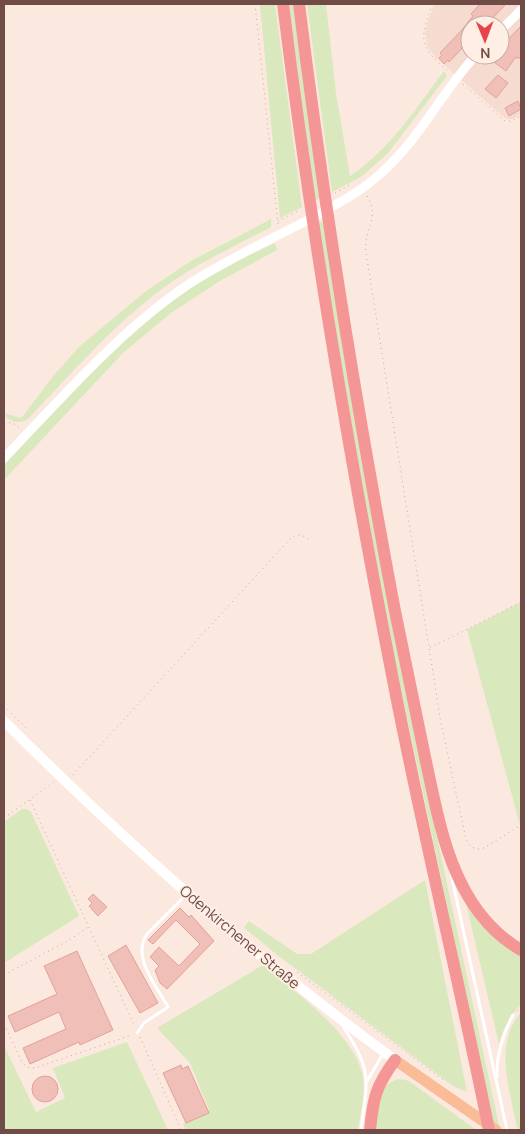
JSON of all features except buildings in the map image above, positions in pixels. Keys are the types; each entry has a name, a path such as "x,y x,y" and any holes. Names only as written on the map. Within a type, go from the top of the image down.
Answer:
{"highway":[{"path":"283,4 320,267 362,515 397,701 489,1130"},
{"path":"299,4 324,192 362,431 403,652 433,793 452,861 470,899 495,931 521,950"},
{"path":"370,1130 376,1090 383,1076 395,1060"}],"main road":[{"name":"Odenkirchener Straße","path":"4,721 63,779 187,893 266,960 395,1060 496,1130"}],"street":[{"path":"510,21 521,10"},
{"path":"4,458 111,349 138,323 168,299 200,277 338,204 383,172 403,151 467,65"}],"lane":[{"path":"433,793 507,1130"},
{"path":"137,1033 144,1023 168,1007 143,962 144,940 147,934 187,893"},
{"path":"336,1015 361,1057 365,1069 366,1083 361,1130"},
{"path":"497,1085 498,1058 513,1016"},
{"path":"366,1083 385,1052"}],"path":[{"path":"256,4 280,234"},
{"path":"432,4 423,32 424,43 432,56 506,121 512,121 521,116"},
{"path":"334,193 353,184"},
{"path":"362,188 373,209 372,220 366,238 366,253 418,587 442,730 467,842 471,847 482,849 521,825"},
{"path":"278,221 302,209"},
{"path":"4,421 14,424 27,434"},
{"path":"4,818 83,765 290,539 303,535 310,541"},
{"path":"429,647 521,602"},
{"path":"4,706 30,732"},
{"path":"30,800 181,1130"},
{"path":"4,975 71,939 88,927"},
{"path":"291,968 448,1084"},
{"path":"4,1024 22,1062 25,1066 31,1068 127,1038 137,1033"}],"shaded area":[{"path":"434,4 521,4 521,114 513,119 506,119 435,57 427,46 425,30"}],"green space":[{"path":"260,4 275,4 302,207 280,218"},
{"path":"289,4 293,4 320,198 315,201"},
{"path":"307,4 326,4 336,93 350,176 378,154 402,128 444,71 447,76 388,153 361,177 332,192"},
{"path":"271,219 271,227 188,271 144,303 92,351 28,419 18,422 6,416 4,413 20,418 23,416 54,375 80,346 146,291 191,261"},
{"path":"323,221 418,749 500,1130 495,1130 387,624 346,400 318,223"},
{"path":"275,243 277,250 220,281 171,313 123,353 4,480 4,465 75,389 151,318 207,277"},
{"path":"521,602 521,825 520,825 467,630"},
{"path":"22,809 27,809 31,812 79,916 4,963 4,822"},
{"path":"425,880 467,1092 453,1086 244,928 249,921 297,954 311,954"},
{"path":"465,899 521,955 521,1004 507,1022 499,1044"},
{"path":"263,965 322,1015 348,1045 358,1061 363,1077 364,1090 358,1130 186,1130 183,1124 209,1110 190,1063 157,1028"},
{"path":"521,1012 521,1130 519,1130 509,1092 505,1056 509,1034"},
{"path":"127,1042 168,1130 4,1130 4,1046 36,1112 65,1098 53,1068"},
{"path":"400,1079 409,1081 476,1130 375,1130 382,1092 392,1081"}]}
